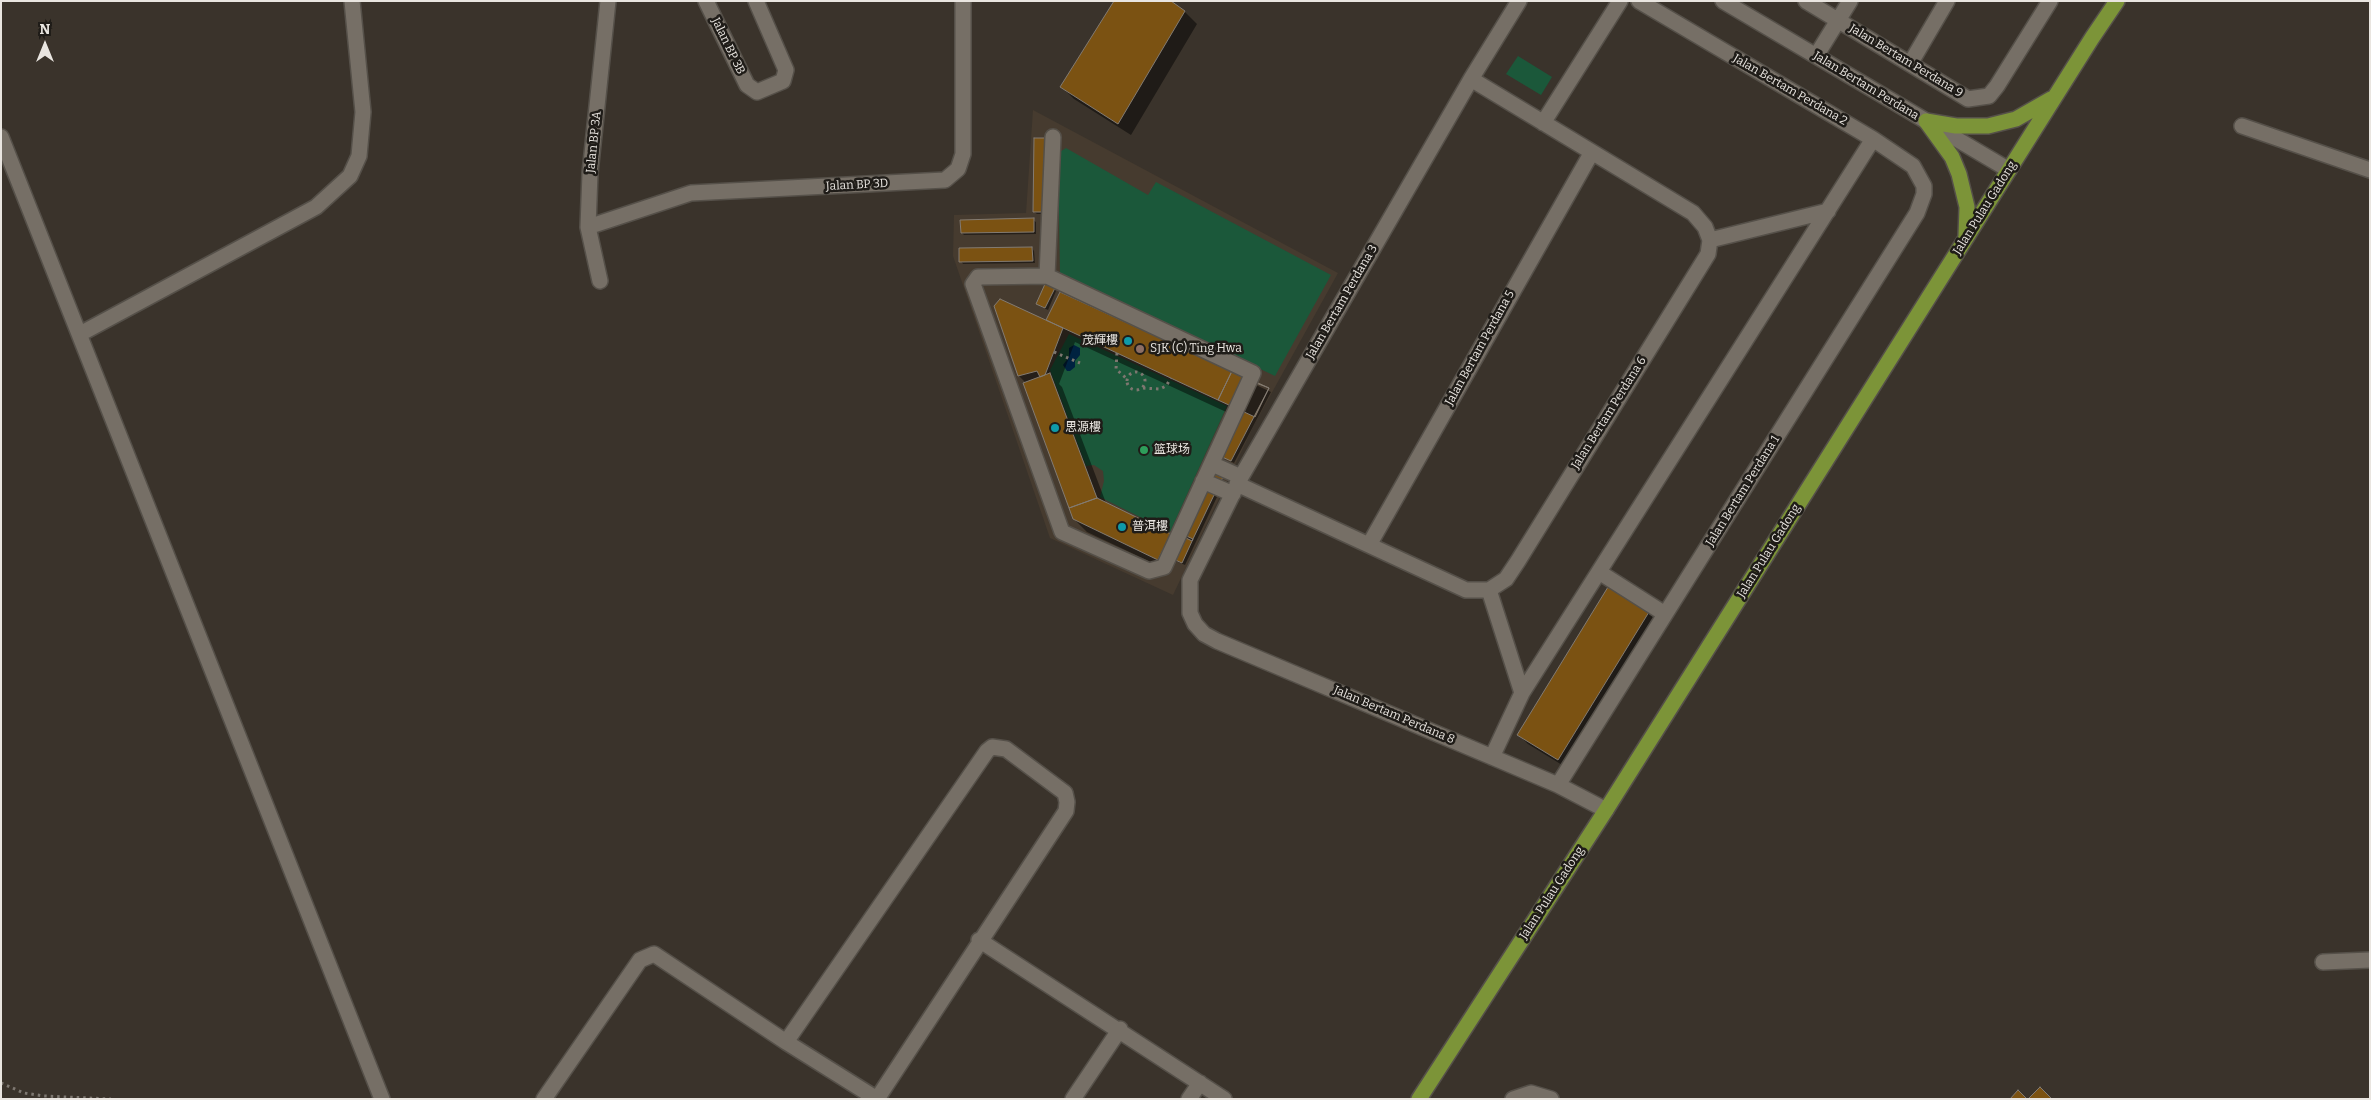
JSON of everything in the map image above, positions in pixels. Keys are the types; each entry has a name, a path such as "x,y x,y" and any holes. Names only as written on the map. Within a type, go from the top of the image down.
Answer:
{"main road":[{"path":"2092,38 2107,1"},
{"name":"Jalan Pulau Gadong","path":"1419,1099 1606,810 2055,96 2117,1"},
{"path":"1926,121 1971,126 2002,123 2030,113 2055,96"},
{"path":"1926,121 1952,157 1959,174 1967,207 1965,240"}],"street":[{"path":"80,334 316,206 350,176 359,156 363,112 352,1"},
{"name":"Jalan BP 3A","path":"600,282 588,228 590,173 608,1"},
{"name":"Jalan BP 3B","path":"706,1 747,85 757,92 783,81 786,70 756,1"},
{"name":"Jalan BP 3D","path":"588,228 690,193 944,180 958,169 964,154 963,1"},
{"name":"Jalan Bertam Perdana 3","path":"1190,613 1190,580 1237,485 1471,79 1519,1"},
{"path":"1543,123 1620,1"},
{"name":"Jalan Bertam Perdana 2","path":"1639,1 1873,139 1913,166 1922,181 1924,194"},
{"name":"Jalan Bertam Perdana","path":"1723,1 2009,170"},
{"name":"Jalan Bertam Perdana 9","path":"1806,1 1968,99 1988,96 2050,1"},
{"path":"1816,56 1850,1"},
{"path":"1910,64 1947,1"},
{"path":"1471,79 1693,213 1708,233 1828,211"},
{"path":"2242,126 2370,170"},
{"path":"1,137 382,1099"},
{"path":"1047,276 1053,137"},
{"path":"1492,756 1522,693 1873,139"},
{"name":"Jalan Bertam Perdana 5","path":"1369,544 1592,152"},
{"name":"Jalan Bertam Perdana 1","path":"1558,785 1917,213 1924,194"},
{"name":"Jalan Bertam Perdana 6","path":"1489,590 1506,579 1518,561 1708,254 1708,233"},
{"path":"1047,276 1253,373 1164,567 1149,571 1062,532 973,284 978,277 1047,276"},
{"path":"1212,464 1237,485 1466,590 1489,590 1522,693"},
{"path":"1203,481 1237,485"},
{"path":"1599,572 1665,614"},
{"name":"Jalan Bertam Perdana 8","path":"1190,613 1195,624 1204,634 1216,641 1492,756 1558,785 1606,810"},
{"path":"544,1099 640,960 654,954 786,1042 877,1099 979,940 1066,811 1065,792 1006,749 992,746 786,1042"},
{"path":"979,940 1120,1029 1224,1099"},
{"path":"2324,962 2370,960"},
{"path":"1073,1099 1120,1029"},
{"path":"1189,1099 1200,1083"},
{"path":"1513,1099 1531,1093 1550,1099"}],"path":[{"path":"1054,352 1080,363"},
{"path":"1117,353 1116,369 1127,379 1128,385 1132,390 1143,388 1160,389 1166,386 1171,378"},
{"path":"1127,379 1134,372 1140,373 1145,379 1143,388"},
{"path":"1,1083 24,1093 44,1096 111,1099"}],"shaded area":[{"name":"SJK (C) Ting Hwa","path":"1033,110 1338,273 1254,425 1173,595 1050,538 953,256 954,215 1026,213"}],"green space":[{"path":"1518,56 1552,77 1541,95 1506,74"},
{"path":"1066,148 1148,195 1156,182 1331,275 1275,376 1060,273 1058,153"},
{"path":"1069,334 1227,406 1170,532 1100,497 1104,481 1103,471 1094,465 1086,466 1050,370"}],"water":[{"path":"1074,345 1080,348 1080,355 1075,361 1075,367 1067,371 1063,365 1069,357 1069,348"}],"building":[{"path":"1114,1 1171,1 1185,11 1118,124 1060,87"},
{"path":"1034,138 1046,138 1046,212 1033,212"},
{"path":"1034,218 1034,232 961,233 960,220"},
{"path":"1032,247 1033,261 959,262 959,248"},
{"path":"1045,284 1055,288 1045,308 1036,304"},
{"name":"茂輝樓","path":"1060,292 1232,371 1218,400 1046,320"},
{"path":"1000,299 1063,328 1045,375 1040,377 1037,371 1018,376 994,306"},
{"path":"1232,371 1269,388 1255,417 1218,400"},
{"name":"思源樓","path":"1050,373 1097,498 1069,508 1023,383"},
{"path":"1256,383 1269,388 1231,461 1220,456"},
{"path":"1213,470 1224,475 1220,483 1209,479"},
{"path":"1204,488 1215,493 1192,541 1182,536"},
{"name":"普洱樓","path":"1097,498 1171,534 1158,560 1073,519 1069,508"},
{"path":"1173,530 1193,539 1182,563 1162,554"},
{"path":"1608,587 1649,612 1558,760 1517,735"},
{"path":"2040,1087 2052,1099 2028,1099"},
{"path":"2018,1090 2027,1099 2010,1099"}],"place":[{"name":"茂輝樓","path":"1128,341"},
{"name":"SJK (C) Ting Hwa","path":"1140,349"},
{"name":"思源樓","path":"1055,428"},
{"name":"篮球场","path":"1144,450"},
{"name":"普洱樓","path":"1122,527"}]}
